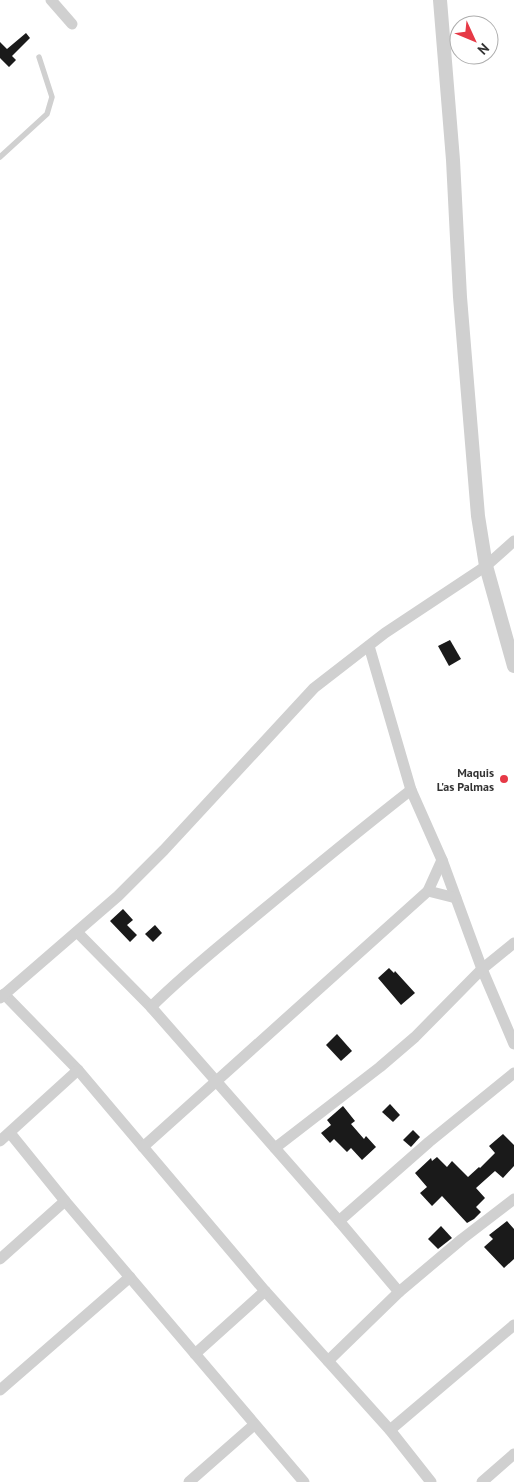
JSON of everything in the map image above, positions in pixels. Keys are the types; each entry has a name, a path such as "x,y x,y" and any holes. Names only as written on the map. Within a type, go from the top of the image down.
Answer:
{"street":[{"path":"51,0 72,24"},
{"path":"440,0 478,516 486,566 514,666"},
{"path":"431,1482 390,1430 265,1291 78,1070 2,996 118,896 164,850 314,688 369,646 486,566 514,541"},
{"path":"369,646 411,790 442,860 482,969 514,1044"},
{"path":"152,1007 209,954 411,790"},
{"path":"143,1148 428,891 442,860"},
{"path":"428,891 456,898"},
{"path":"77,932 152,1007 339,1220 399,1292"},
{"path":"276,1148 380,1067 415,1036 482,969 514,943"},
{"path":"0,1142 78,1070"},
{"path":"339,1220 429,1142 514,1073"},
{"path":"10,1133 65,1201 304,1482"},
{"path":"328,1362 399,1292 462,1239 514,1199"},
{"path":"0,1259 65,1201"},
{"path":"0,1390 130,1277"},
{"path":"195,1354 265,1291"},
{"path":"390,1430 514,1325"},
{"path":"189,1482 254,1425"},
{"path":"482,1482 514,1454"}],"lane":[{"path":"0,157 47,114 52,97 39,57"}],"building":[{"path":"26,33 30,38 12,56 16,60 9,67 0,58 0,42 7,49"},
{"path":"450,640 461,659 449,666 438,646"},
{"path":"123,909 133,920 127,925 137,935 130,942 110,921"},
{"path":"155,925 162,933 153,942 145,934"},
{"path":"389,968 394,973 395,971 415,993 401,1005 378,978"},
{"path":"337,1034 352,1051 341,1061 326,1045"},
{"path":"390,1104 400,1115 393,1122 382,1112"},
{"path":"343,1106 355,1121 351,1124 364,1139 366,1136 376,1147 362,1160 351,1148 347,1152 334,1139 330,1143 321,1133 331,1125 327,1120"},
{"path":"413,1130 420,1137 411,1147 403,1140"},
{"path":"503,1134 514,1145 514,1166 503,1178 495,1171 476,1188 485,1198 476,1207 481,1212 474,1219 467,1223 442,1196 432,1206 420,1193 427,1187 415,1173 431,1158 432,1161 437,1157 447,1167 452,1161 468,1177 495,1153 489,1146"},
{"path":"507,1221 514,1229 514,1259 504,1268 484,1247 493,1239 489,1235"},
{"path":"441,1226 452,1238 438,1249 428,1239"}],"place":[{"name":"Maquis L'as Palmas","path":"504,779"}]}
